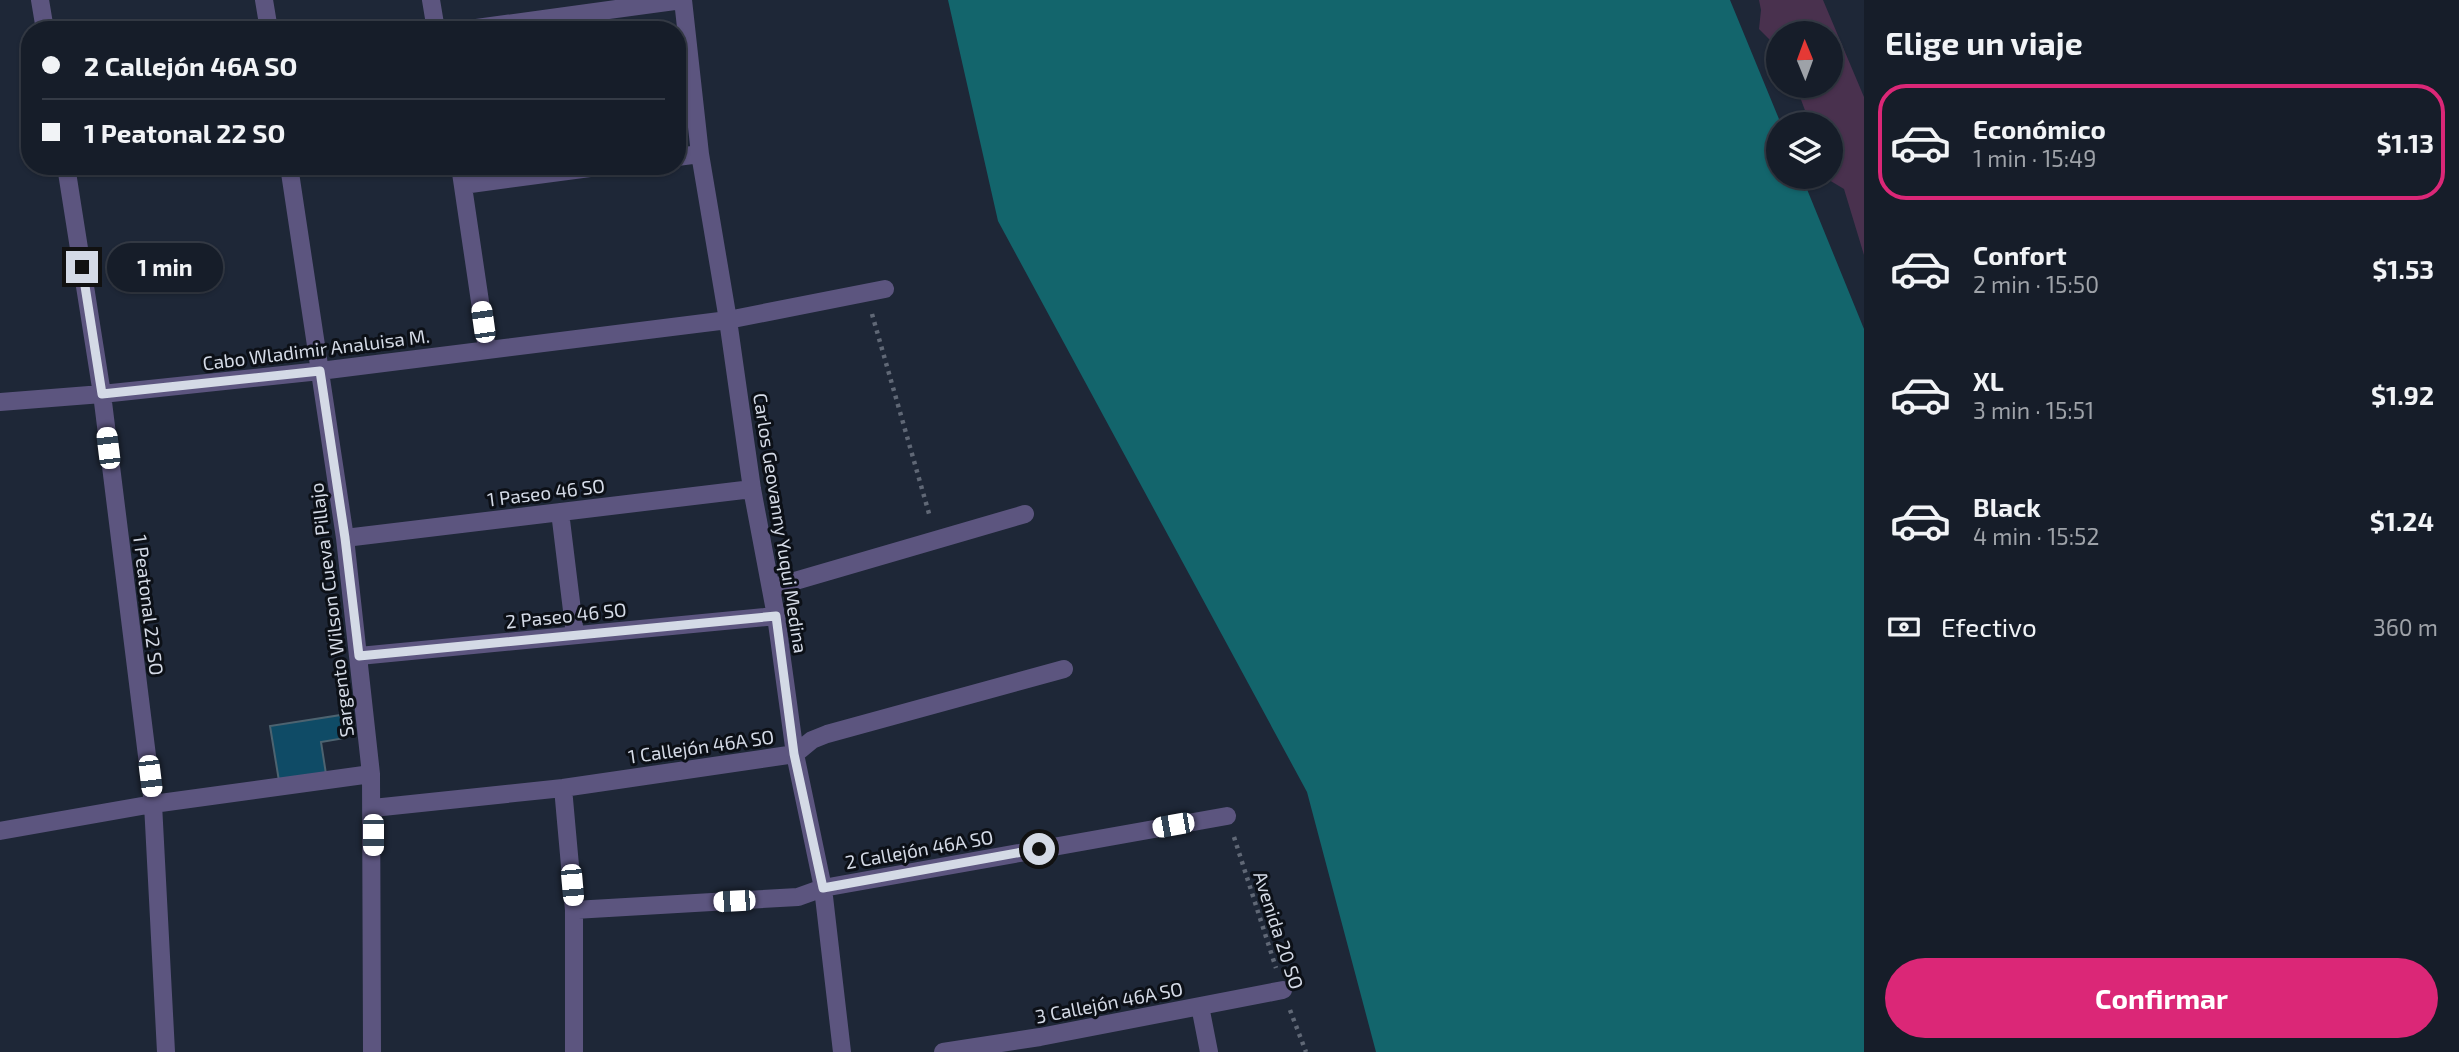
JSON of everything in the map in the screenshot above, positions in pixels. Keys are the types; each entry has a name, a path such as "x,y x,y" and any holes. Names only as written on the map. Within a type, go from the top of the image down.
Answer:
{"street":[{"path":"40,0 44,21"},
{"path":"264,0 268,21"},
{"path":"431,0 434,21"},
{"path":"528,21 682,0"},
{"name":"Carlos Geovanny Yuqui Medina","path":"682,0 685,21"},
{"name":"Carlos Geovanny Yuqui Medina","path":"686,32 701,154 728,320 751,489 776,616 794,754 823,888 842,1052"},
{"path":"686,156 701,154"},
{"name":"1 Peatonal 22 SO","path":"67,175 102,394 153,804 166,1052"},
{"name":"Sargento Wilson Cueva Pillajo","path":"290,175 345,538 371,774 372,1052"},
{"path":"461,175 487,349"},
{"path":"463,185 538,175"},
{"name":"Cabo Wladimir Analuisa M.","path":"0,401 102,394 320,371 728,320 885,289"},
{"name":"1 Paseo 46 SO","path":"345,538 751,489"},
{"path":"561,512 575,635"},
{"path":"771,588 1025,514"},
{"name":"2 Paseo 46 SO","path":"359,656 776,616"},
{"name":"1 Callejón 46A SO","path":"373,808 563,788 794,754 812,740 827,734 1064,669"},
{"path":"0,831 153,804 371,774"},
{"path":"563,788 574,909 574,1052"},
{"name":"2 Callejón 46A SO","path":"574,909 787,899 823,888 1227,816"},
{"name":"3 Callejón 46A SO","path":"943,1052 1041,1044 1200,1006 1283,990"},
{"path":"1200,1006 1209,1052"}],"path":[{"path":"866,293 937,541"},
{"name":"Avenida 20 SO","path":"1227,816 1283,990 1306,1052"}],"shaded area":[{"path":"948,0 1730,0 1766,88 1766,98 1770,98 1776,112 1766,112 1766,189 1807,189 1864,329 1864,1052 1376,1052 1307,792 998,221"},
{"path":"1759,0 1823,0 1832,21 1766,21 1766,36 1759,29"},
{"path":"1843,47 1864,97 1864,255 1843,188 1843,112 1806,112 1800,98 1843,98"}],"building":[{"path":"341,715 345,738 321,742 326,774 279,781 270,726"}],"route":[{"path":"82,267 102,394 320,371 345,538 359,656 776,616 794,754 823,888 1039,849"}]}
